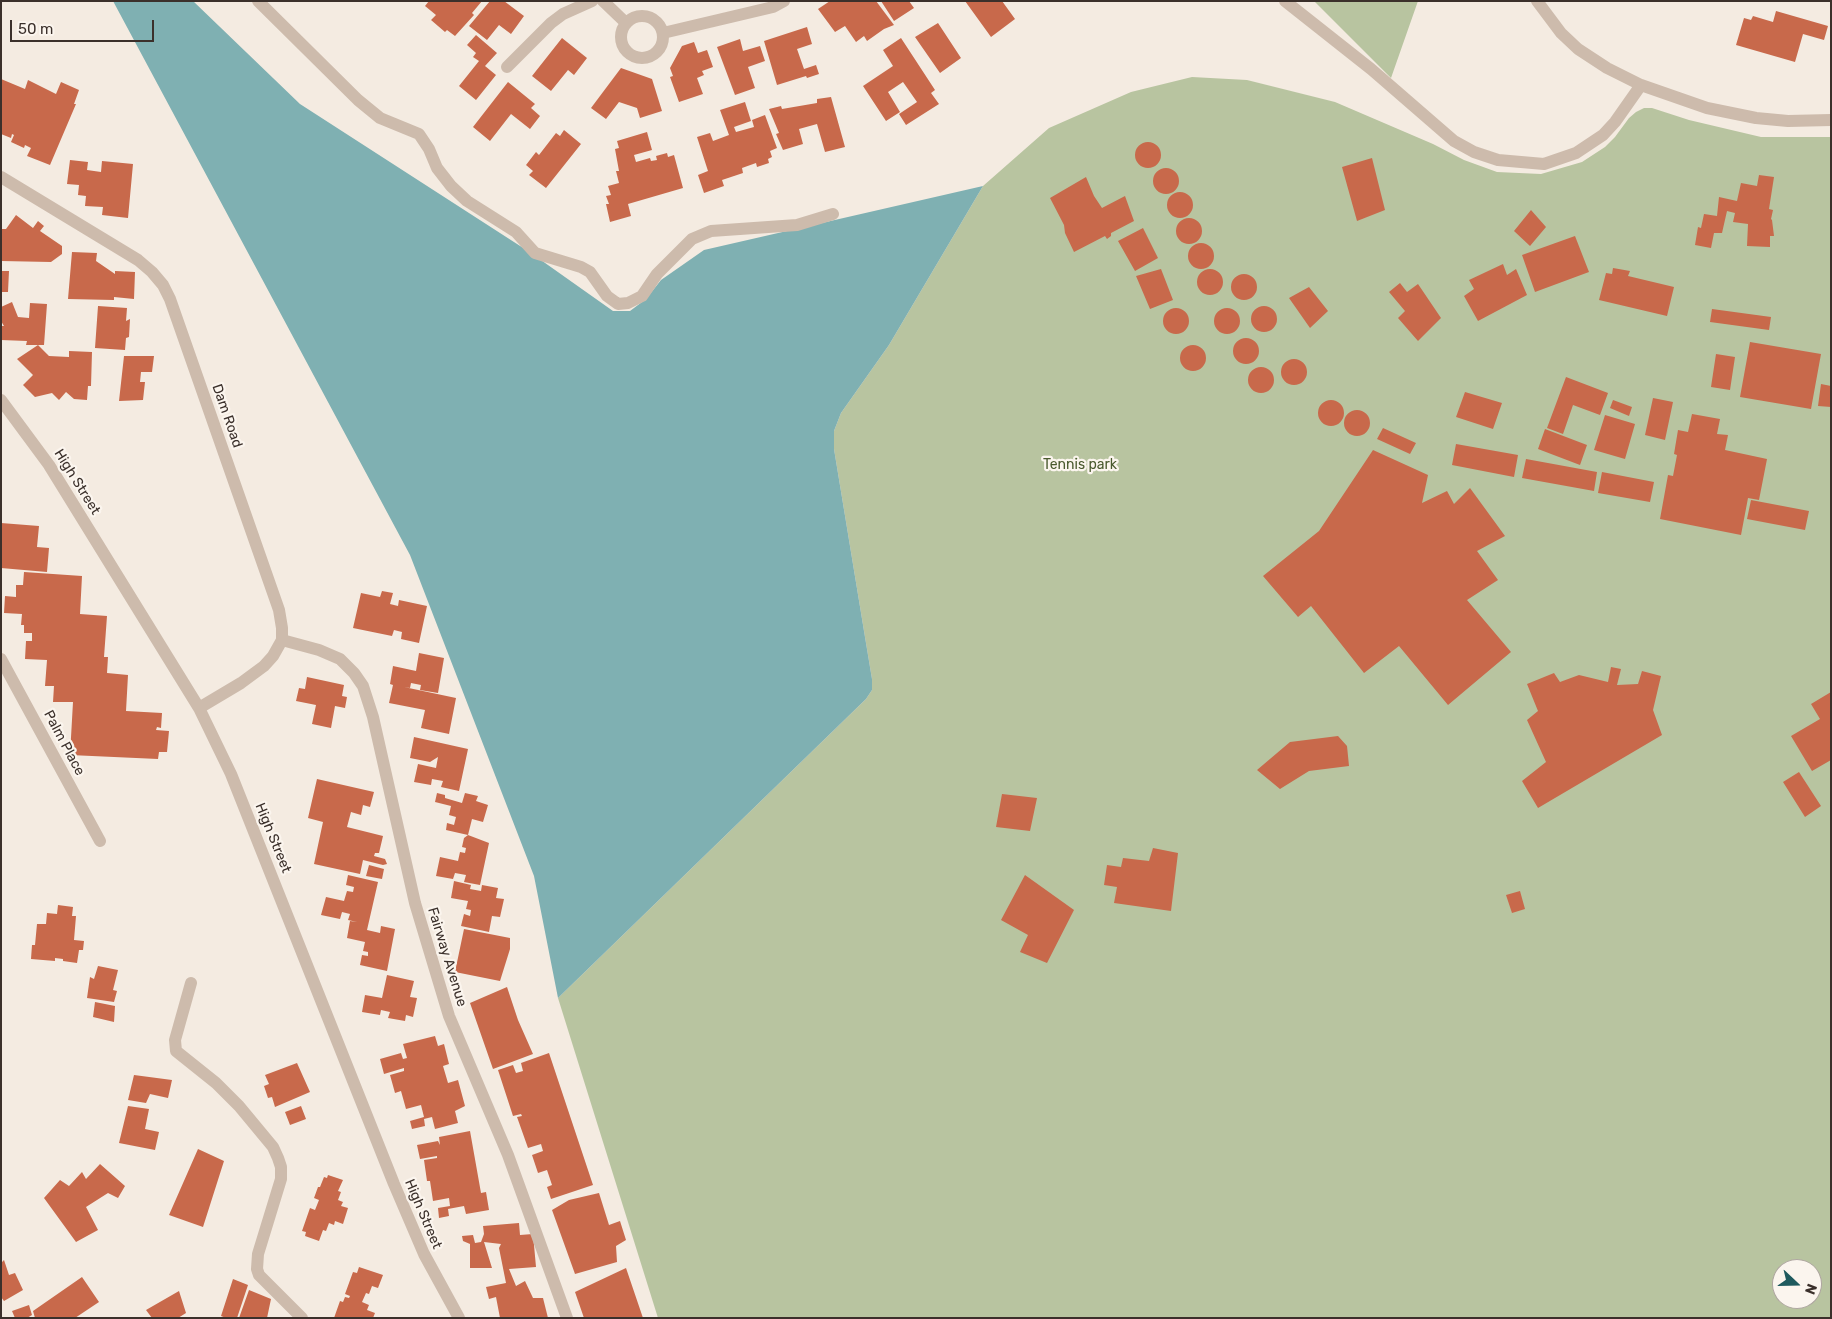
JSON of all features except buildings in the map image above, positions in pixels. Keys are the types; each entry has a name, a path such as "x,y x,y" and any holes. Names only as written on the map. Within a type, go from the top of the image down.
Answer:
{"street":[{"path":"258,1 358,100 380,118 419,134 429,149 437,168 451,186 467,201 516,232 535,253 566,261 586,269 607,296 618,304 628,303 642,296 657,274 692,239 705,233 797,225 833,214"},
{"path":"507,67 551,23 563,14 592,1"},
{"path":"603,1 626,23"},
{"path":"663,33 773,7 784,1"},
{"path":"1285,1 1371,69 1448,137 1474,152 1498,160 1544,164 1576,153 1607,131 1640,86"},
{"path":"1538,1 1561,33 1578,49 1590,58 1640,86 1706,108 1756,118 1788,122 1831,120"},
{"path":"644,16 657,21 663,33 663,40 656,53 650,56 636,57 625,49 621,36 626,23 631,18 644,16"},
{"name":"Dam Road","path":"1,177 138,260 163,285 279,610 282,640"},
{"name":"High Street","path":"1,400 49,464 199,708 231,774 420,1246 459,1318"},
{"path":"199,708 241,683 264,666 273,656 282,640"},
{"name":"Fairway Avenue","path":"282,640 319,650 340,659 354,673 362,686 373,716 415,903 449,1016 508,1155 567,1318"},
{"name":"Palm Place","path":"1,659 100,841"},
{"path":"191,983 175,1040 176,1051 216,1083 239,1106 273,1147 282,1172 258,1254 257,1269 259,1275 302,1318"}],"green space":[{"path":"1314,1 1418,1 1391,78"},
{"name":"Tennis park","path":"1192,77 1247,80 1335,102 1433,144 1464,160 1497,172 1541,174 1582,162 1605,147 1629,118 1644,108 1652,108 1689,120 1761,137 1831,137 1831,1318 658,1318 558,998 866,699 872,690 872,679 834,449 834,431 841,413 889,345 983,186 1049,128 1131,92"}],"water":[{"path":"113,1 193,1 300,104 531,253 613,311 630,311 646,299 661,280 704,250 983,186 889,345 841,413 834,431 834,449 872,679 872,690 866,699 558,998 534,876 410,555"}]}
